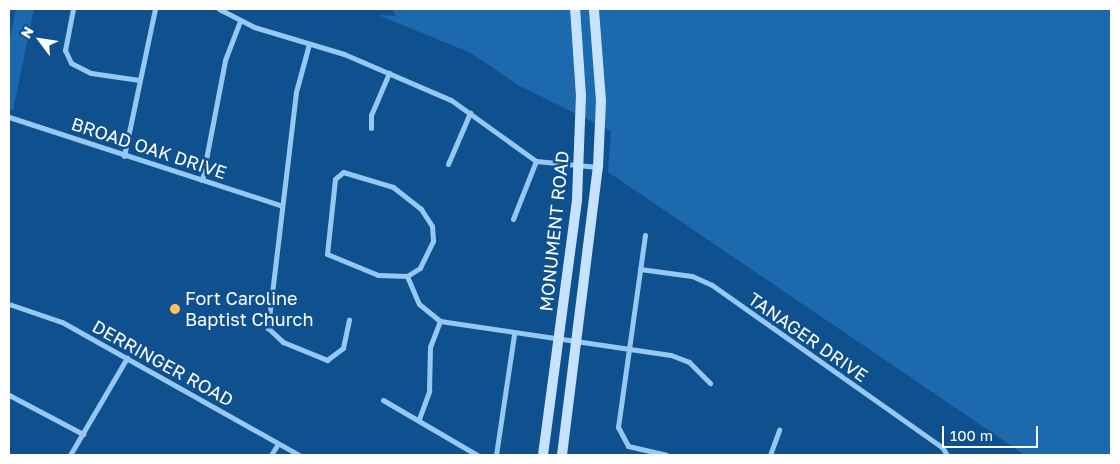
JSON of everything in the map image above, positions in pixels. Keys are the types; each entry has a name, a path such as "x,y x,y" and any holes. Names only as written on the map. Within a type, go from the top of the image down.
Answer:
{"main road":[{"name":"MONUMENT ROAD","path":"543,455 579,166 581,96 575,9"},
{"name":"MONUMENT ROAD","path":"562,455 578,340 598,167 601,101 594,9"}],"street":[{"path":"72,9 66,42 68,58 79,69 139,80"},
{"path":"124,156 155,9"},
{"path":"219,9 240,22 309,44 389,74 470,113 536,161 598,167"},
{"path":"202,180 224,60 240,22"},
{"path":"309,44 296,92 280,205 268,328 283,342 327,360 343,348 349,320"},
{"path":"371,128 371,115 389,74"},
{"path":"448,164 470,113"},
{"name":"BROAD OAK DRIVE","path":"9,117 124,156 280,205"},
{"path":"513,219 536,161"},
{"path":"343,172 393,187 421,209 433,233 424,264 407,276 365,272 327,254 336,176 343,172"},
{"path":"645,235 618,427 621,437 628,446 666,455"},
{"name":"TANAGER DRIVE","path":"640,269 692,276 712,285 942,447 947,455"},
{"path":"407,276 420,304 440,322 514,334 578,340 680,357 710,383"},
{"name":"DERRINGER ROAD","path":"9,304 62,322 299,455"},
{"path":"419,419 430,391 430,347 440,322"},
{"path":"496,455 514,334"},
{"path":"70,455 127,358"},
{"path":"9,395 83,434"},
{"path":"383,400 419,419 477,455"},
{"path":"770,455 779,430"},
{"path":"271,455 278,444"}],"shaded area":[{"path":"16,9 34,9 13,110 9,108 9,43"},
{"path":"392,9 1111,9 1111,455 1025,455 608,172 611,131 518,85 471,53 378,15 396,16"}],"place":[{"name":"Fort Caroline Baptist Church","path":"175,309"}]}
